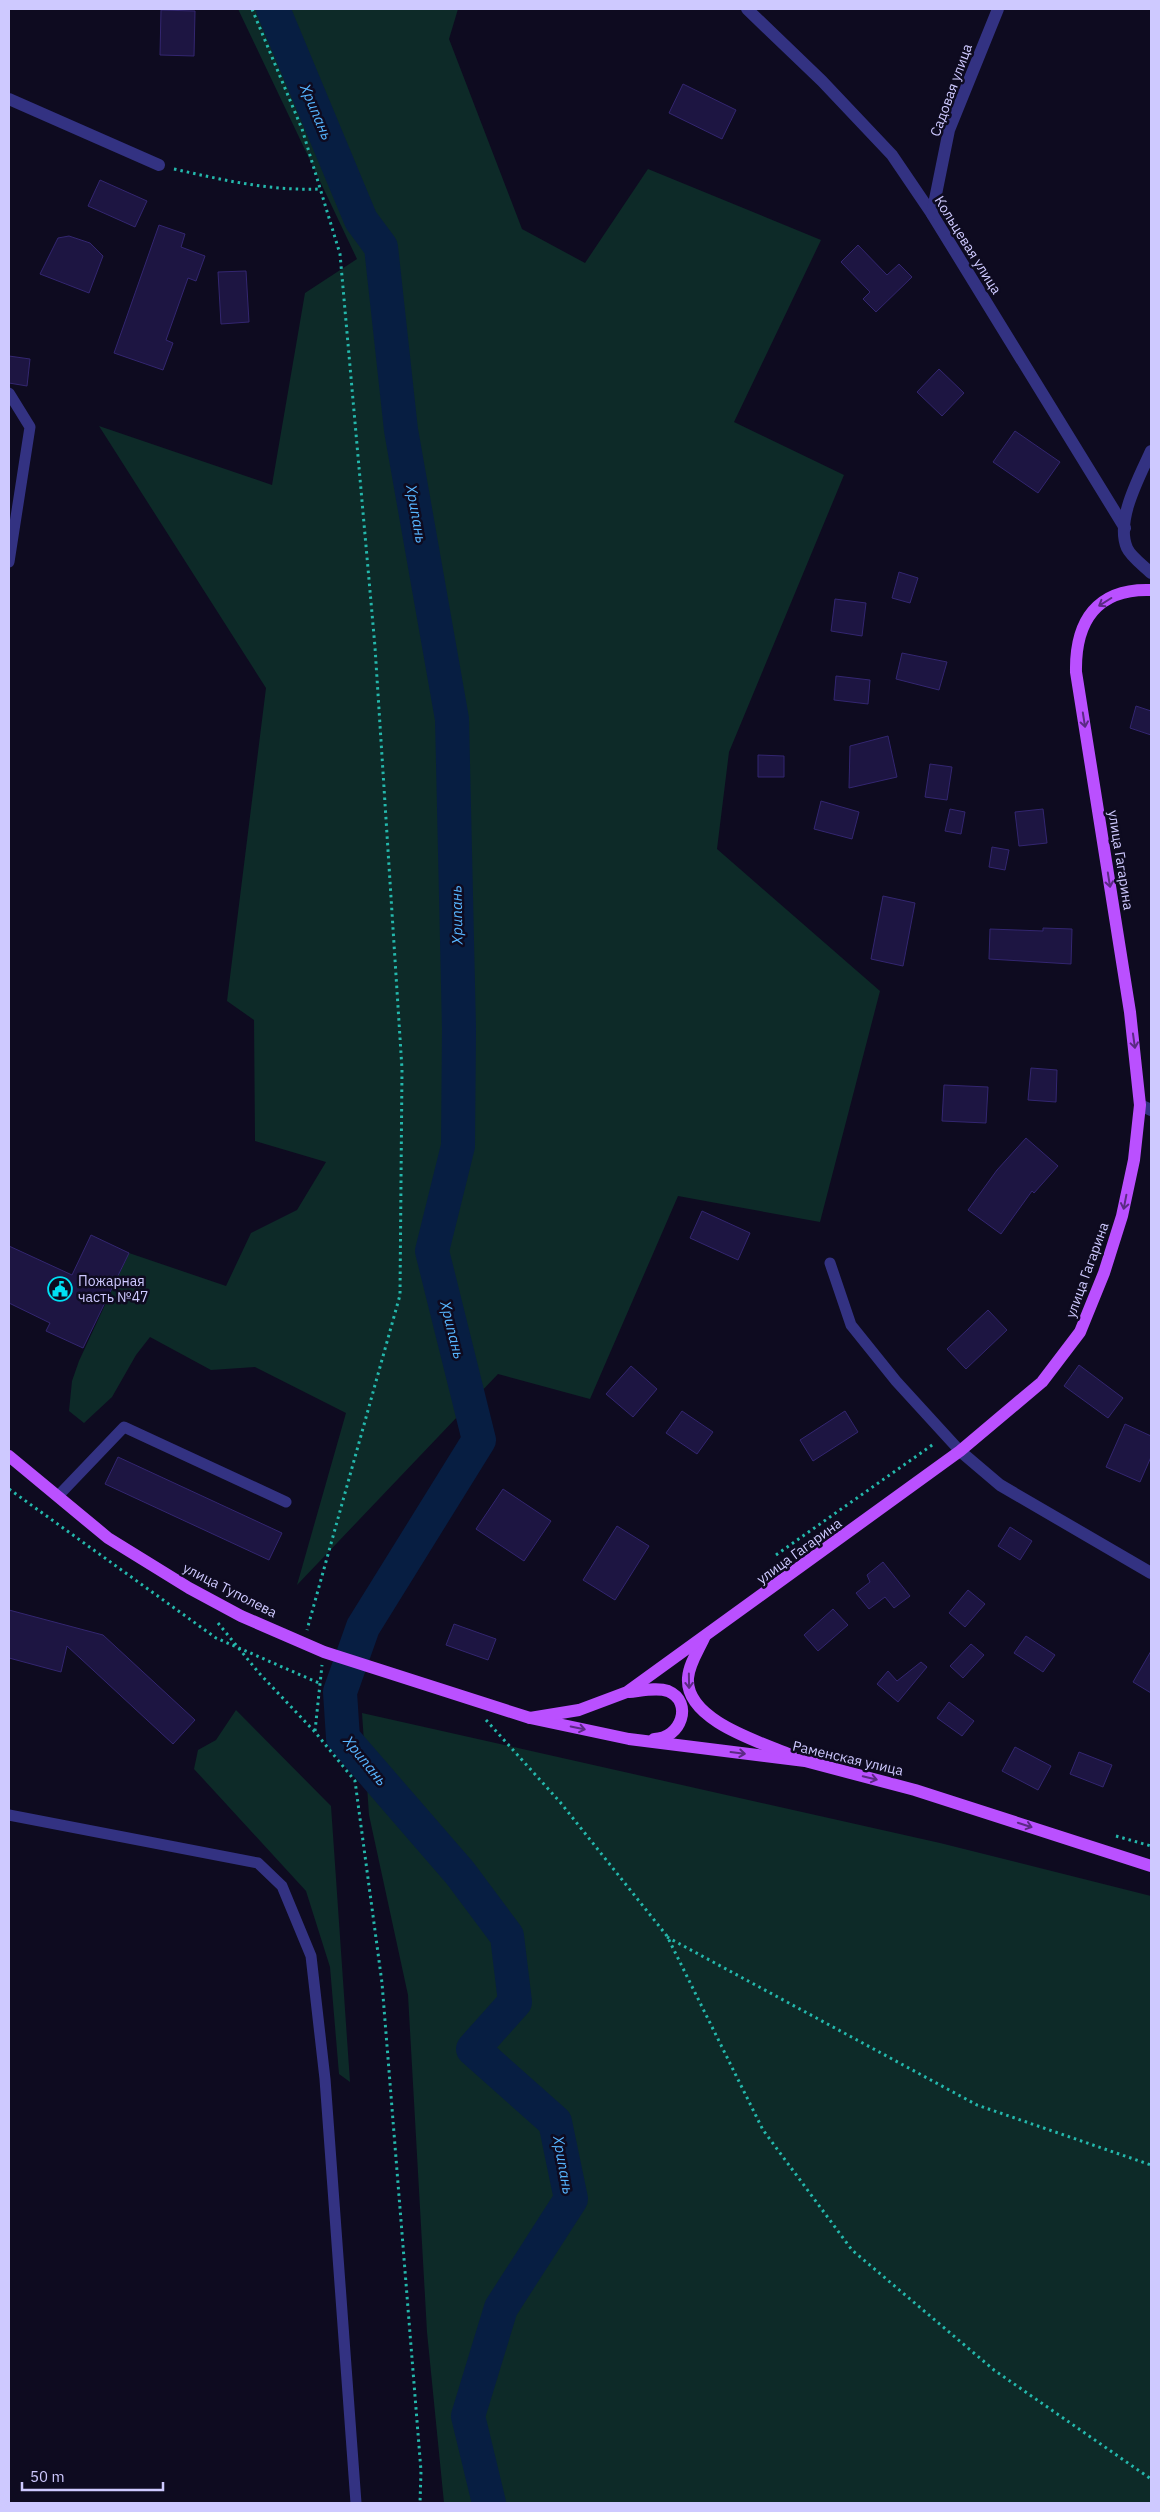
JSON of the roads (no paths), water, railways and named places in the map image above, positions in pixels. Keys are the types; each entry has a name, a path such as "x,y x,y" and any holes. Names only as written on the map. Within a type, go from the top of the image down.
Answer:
{"main road":[{"name":"улица Гагарина","path":"530,1718 579,1710 626,1692 960,1451 1042,1382 1080,1332 1104,1273 1122,1216 1146,1108 1076,672 1076,656 1084,622 1098,606 1118,594 1138,589 1151,590"},
{"name":"улица Туполева","path":"9,1456 108,1538 189,1588 241,1616 324,1652 530,1718"},
{"path":"705,1636 690,1666 688,1677 688,1687 698,1705 725,1728 805,1762"},
{"path":"626,1692 668,1691 681,1706 682,1720 674,1733 663,1739 629,1739"},
{"name":"Раменская улица","path":"530,1718 629,1739 805,1762 915,1790 1151,1866"}],"street":[{"name":"Кольцевая улица","path":"747,9 822,81 892,155 932,214 1124,528"},
{"name":"Садовая улица","path":"932,214 950,130 998,9"},
{"path":"9,99 159,165"},
{"path":"1151,451 1125,514 1124,528 1127,548 1151,573"},
{"path":"960,1451 1000,1485 1151,1573"}],"lane":[{"path":"9,393 30,427 9,562"},
{"path":"830,1263 852,1325 896,1381 960,1451"},
{"path":"58,1496 124,1427 286,1502"},
{"path":"9,1815 258,1863 282,1886 311,1956 326,2079 356,2503"}],"waterway":[{"name":"Хрипань","path":"273,9 361,220 381,247 401,430 452,719 459,1029 458,1146 432,1251 479,1440 363,1627 340,1692 343,1738 460,1873 507,1936 515,2002 473,2049 555,2122 571,2199 501,2308 468,2416 489,2503"}],"place":[{"name":"Пожарная часть №47","path":"60,1289"}]}
